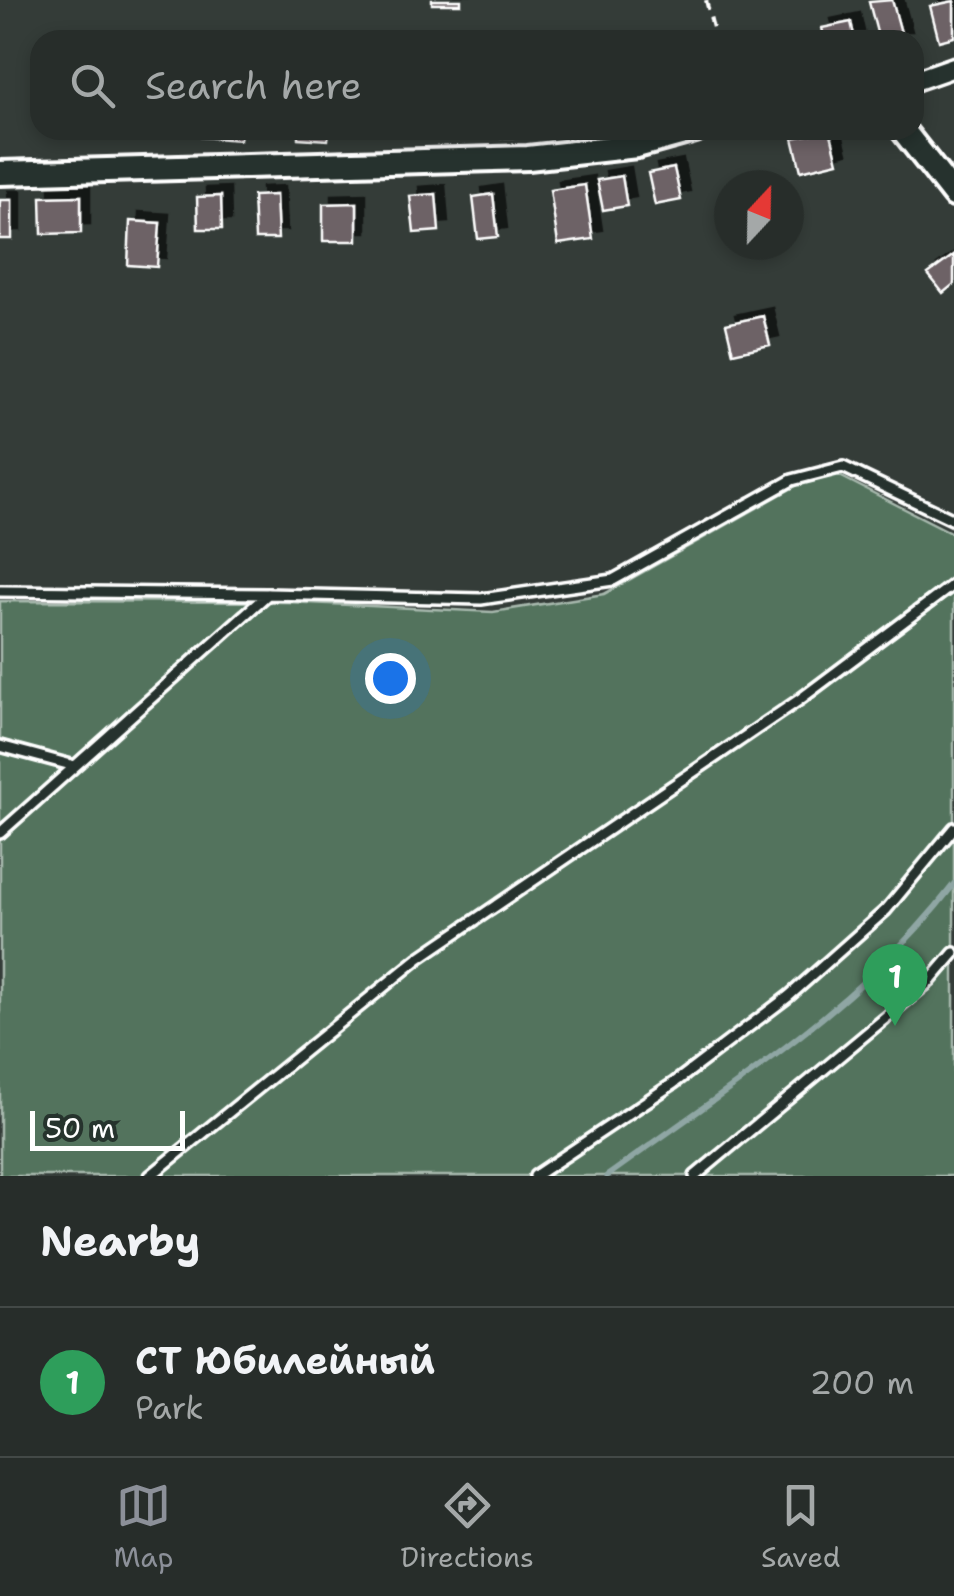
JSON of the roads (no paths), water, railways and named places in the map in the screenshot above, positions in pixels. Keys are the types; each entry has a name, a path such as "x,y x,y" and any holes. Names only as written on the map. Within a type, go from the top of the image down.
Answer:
{"street":[{"path":"924,78 954,67"},
{"path":"0,173 528,158 659,140"},
{"path":"911,140 954,195"}],"lane":[{"path":"0,591 481,599 613,580 792,480 843,468 954,520"},
{"path":"150,1176 418,958 799,700 954,584"},
{"path":"0,833 268,594"},
{"path":"0,746 75,766"},
{"path":"535,1176 674,1084 789,996 886,910 954,828"},
{"path":"695,1176 708,1172 930,981 954,953"}],"waterway":[{"path":"607,1176 836,1007 878,969 954,884"}],"place":[{"name":"СТ Юбилейный","path":"895,1026"}]}
